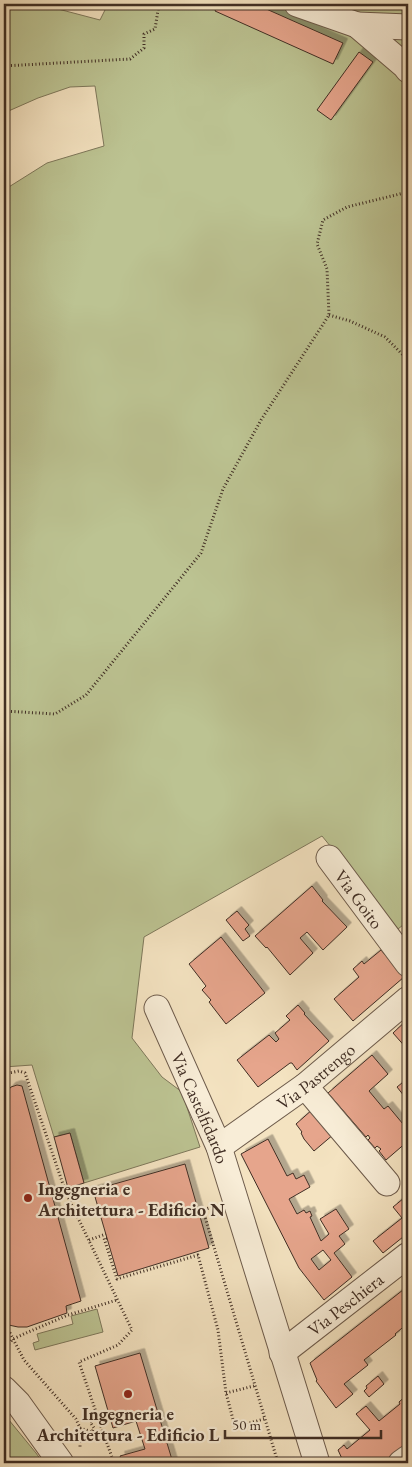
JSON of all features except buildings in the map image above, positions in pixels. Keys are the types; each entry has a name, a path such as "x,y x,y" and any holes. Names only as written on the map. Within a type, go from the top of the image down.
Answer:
{"street":[{"path":"297,4 357,25 408,28"},
{"path":"357,25 408,70"},
{"name":"Via Goito","path":"329,858 408,964"},
{"name":"Via Pastrengo","path":"219,1147 305,1086 408,999"},
{"name":"Via Castelfidardo","path":"157,1008 219,1147 317,1463"},
{"path":"305,1086 387,1183"},
{"name":"Via Peschiera","path":"282,1353 408,1255"},
{"path":"4,1389 18,1403 61,1463"},
{"path":"402,1463 408,1458"}],"path":[{"path":"4,66 130,59 144,48 144,34 154,29 159,4"},
{"path":"4,711 55,714 86,695 201,553 223,489 261,420 329,315 327,269 317,244 323,220 347,207 408,192"},
{"path":"329,315 350,321 385,337 408,360"},
{"path":"4,1074 19,1071 25,1073 66,1193 132,1330 118,1345 79,1362 114,1463"},
{"path":"198,1211 218,1205"},
{"path":"203,1210 278,1463"},
{"path":"89,1240 106,1236 104,1238 117,1279 198,1255 218,1330 226,1394 235,1427 264,1419"},
{"path":"4,1349 12,1339 68,1316 117,1300"},
{"path":"4,1329 10,1333 24,1360 76,1419 80,1428 80,1444"},
{"path":"226,1394 254,1386"},
{"path":"80,1428 92,1432 94,1428 90,1422 98,1418"}],"green space":[{"path":"4,4 39,4 100,20 108,4 408,4 408,921 398,929 322,836 144,937 132,1038 162,1077 182,1092 200,1147 84,1183 70,1133 54,1137 32,1065 4,1067 4,190 47,163 104,146 95,86 70,87 4,113"},
{"path":"97,1309 103,1332 35,1350 33,1343 39,1341 37,1334 73,1324 71,1316"},
{"path":"4,1414 36,1453 43,1463 4,1463"}],"place":[{"name":"Ingegneria e Architettura - Edificio N","path":"28,1198"},
{"name":"Ingegneria e Architettura - Edificio L","path":"128,1394"}]}
